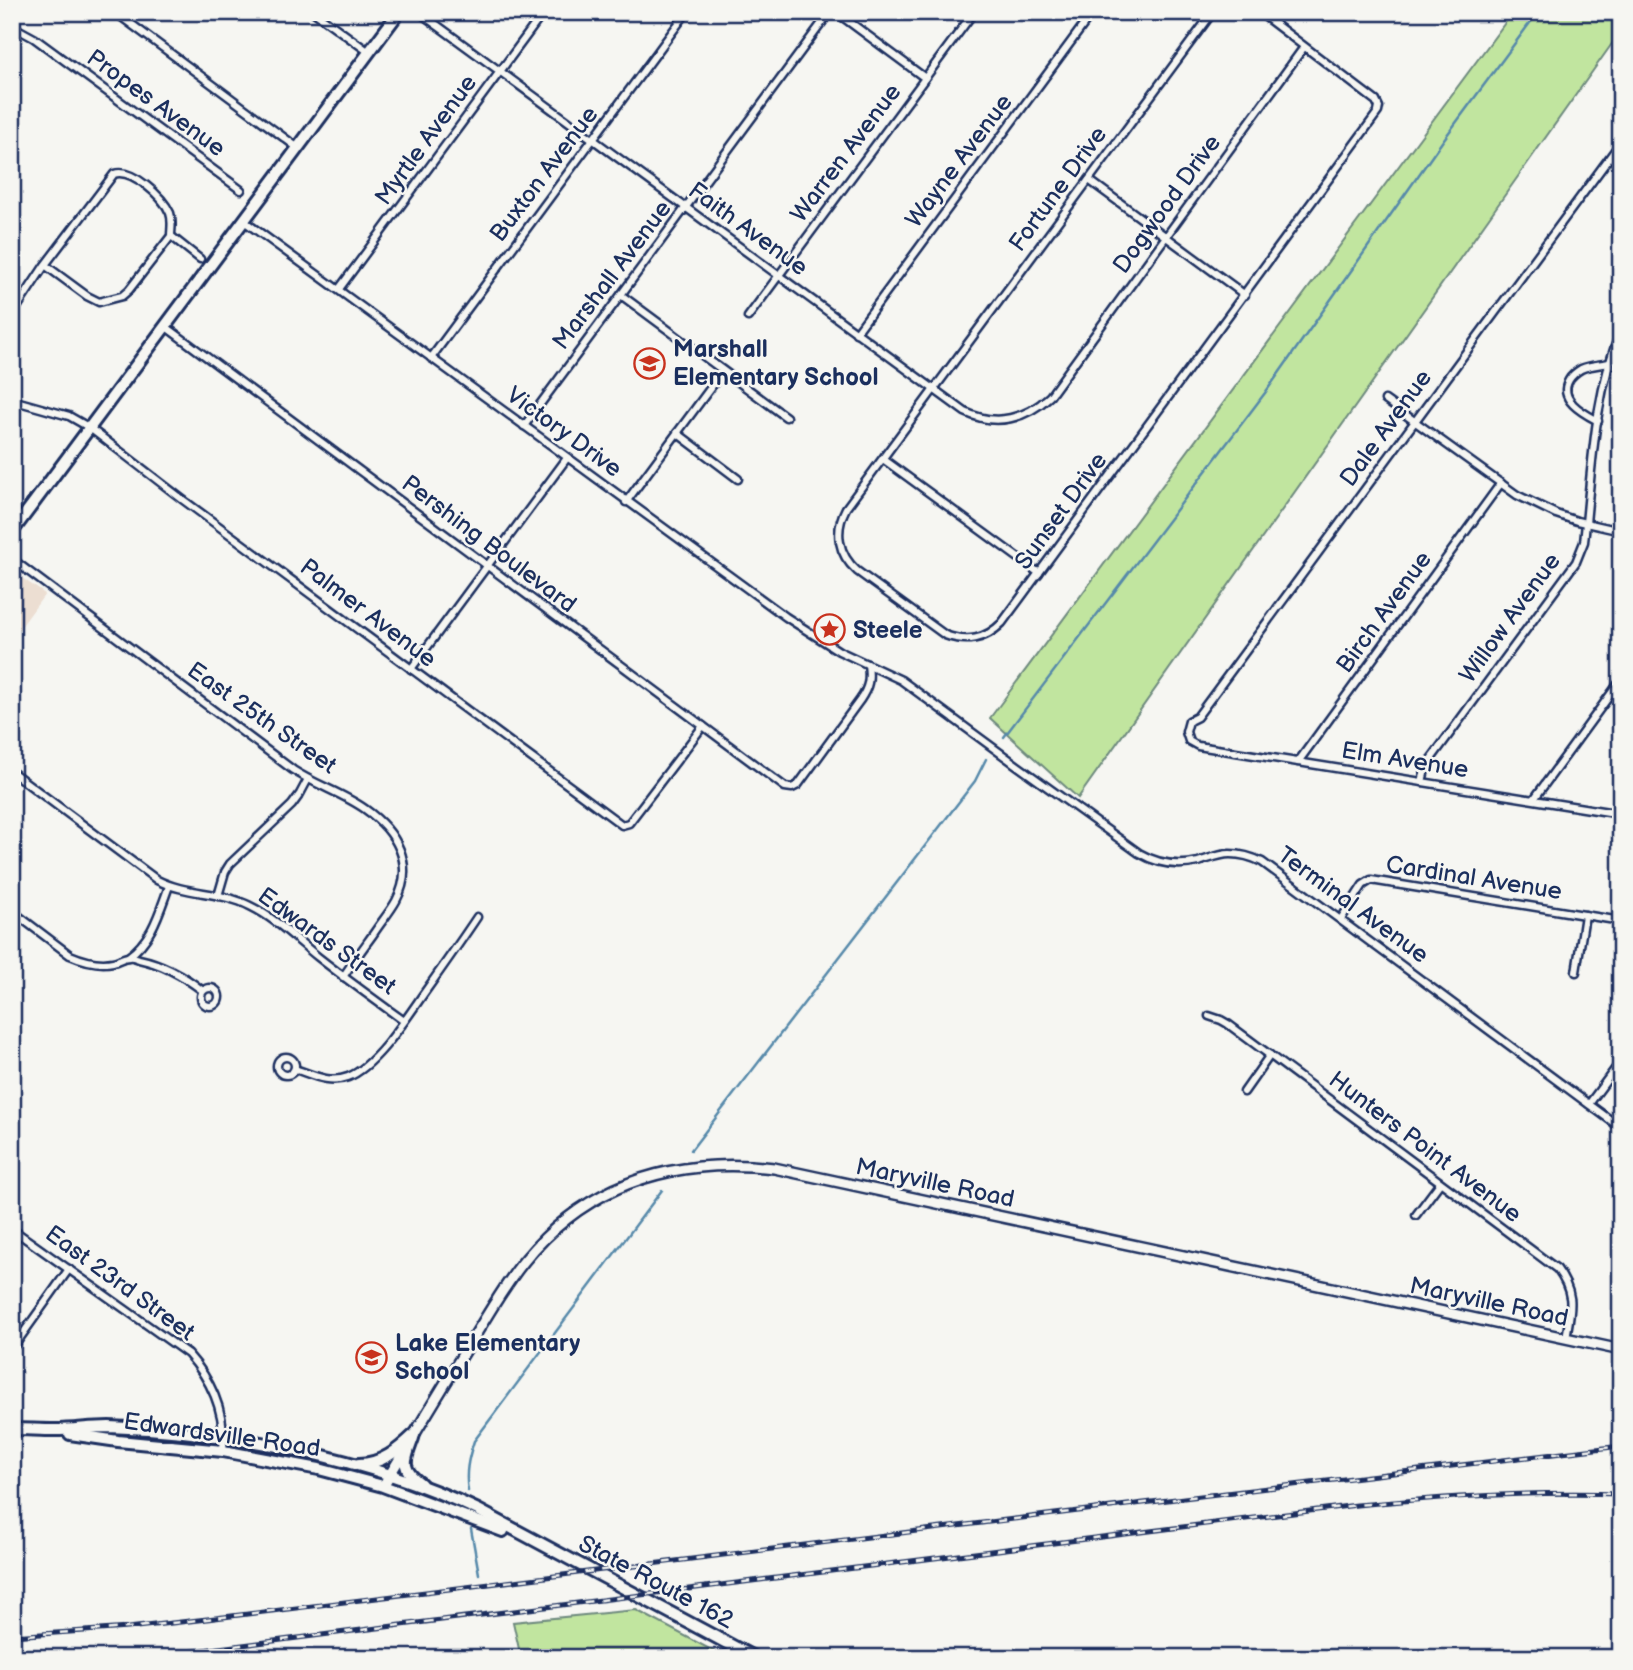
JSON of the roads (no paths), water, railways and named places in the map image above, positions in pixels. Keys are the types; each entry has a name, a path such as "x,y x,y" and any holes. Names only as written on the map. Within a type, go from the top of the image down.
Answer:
{"main road":[{"path":"12,532 398,12"},
{"name":"Maryville Road","path":"386,1480 513,1276 554,1230 587,1205 629,1183 653,1174 699,1166 774,1168 1621,1350"},
{"name":"Edwardsville Road","path":"12,1429 106,1427 223,1438 293,1449 349,1464 386,1480"},
{"name":"Edwardsville Road","path":"54,1430 118,1441 223,1451 386,1480"},
{"path":"349,1464 381,1461 414,1435"},
{"path":"414,1435 405,1461 408,1471 426,1488"},
{"name":"State Route 162","path":"386,1480 426,1488 478,1510 755,1658"},
{"name":"State Route 162","path":"386,1480 539,1544"}],"street":[{"path":"115,12 298,148"},
{"path":"314,12 369,52"},
{"name":"Faith Avenue","path":"419,12 965,412 977,418 1011,419 1031,412 1050,396 1060,383"},
{"name":"Myrtle Avenue","path":"339,289 544,12"},
{"name":"Buxton Avenue","path":"431,358 687,12"},
{"name":"Marshall Avenue","path":"524,426 830,12"},
{"path":"836,12 925,78"},
{"name":"Warren Avenue","path":"748,317 974,12"},
{"name":"Wayne Avenue","path":"856,333 1093,12"},
{"name":"Fortune Drive","path":"934,389 1213,12"},
{"path":"1259,12 1304,47"},
{"name":"Propes Avenue","path":"12,26 34,38 241,190"},
{"name":"Sunset Drive","path":"934,389 846,508 839,527 840,544 848,562 857,571 945,635 965,640 981,638 997,628 1039,573 1378,113 1376,101 1304,47"},
{"name":"Dogwood Drive","path":"1060,383 1304,47"},
{"name":"Dale Avenue","path":"1186,736 1189,722 1197,717 1621,142"},
{"path":"12,315 45,265 114,174 127,173 153,191 163,200 172,219 171,236 129,289 122,296 111,300 99,302 87,296 45,265"},
{"path":"1089,180 1245,295"},
{"name":"Victory Drive","path":"244,221 805,630 832,647 868,664"},
{"path":"171,236 200,259"},
{"path":"621,295 786,417"},
{"name":"Pershing Boulevard","path":"165,326 785,787 798,785 865,692 869,686 868,664"},
{"name":"Willow Avenue","path":"1422,782 1426,766 1576,562 1584,542 1587,524 1598,421 1609,363 1621,331"},
{"path":"1598,421 1573,405 1567,395 1566,385 1580,370 1609,363"},
{"path":"626,502 723,371"},
{"name":"Palmer Avenue","path":"12,400 69,416 90,428 622,825 629,823 703,726"},
{"path":"1385,400 1500,483 1536,505 1587,524 1621,531"},
{"path":"677,433 738,479"},
{"path":"411,669 567,458"},
{"path":"883,459 1039,573"},
{"name":"Birch Avenue","path":"1297,762 1500,483"},
{"name":"East 25th Street","path":"12,559 308,779 351,800 376,817 397,842 403,862 403,884 395,904 343,977"},
{"name":"Terminal Avenue","path":"868,664 890,673 913,688 1147,857 1164,864 1175,864 1229,854 1250,857 1271,867 1621,1128"},
{"path":"1534,800 1621,680"},
{"name":"Elm Avenue","path":"1186,736 1198,746 1621,814"},
{"name":"Edwards Street","path":"12,772 157,880 169,886 232,898 264,914 404,1021"},
{"path":"218,896 230,864 292,805 308,779"},
{"name":"Cardinal Avenue","path":"1341,919 1363,885 1371,880 1621,921"},
{"path":"12,911 70,955 102,964 128,957 137,950 149,935 169,886"},
{"path":"1576,972 1585,915"},
{"path":"295,1069 321,1078 339,1079 358,1072 404,1021 477,917"},
{"path":"128,957 162,966 203,991"},
{"name":"Hunters Point Avenue","path":"1209,1016 1228,1024 1557,1269 1566,1282 1571,1297 1566,1338"},
{"path":"1244,1092 1270,1055"},
{"path":"1589,1104 1621,1061"},
{"path":"1416,1215 1440,1182"},
{"name":"East 23rd Street","path":"12,1229 188,1354 212,1388 222,1417 223,1451"},
{"path":"12,1349 69,1269"}],"waterway":[{"path":"1004,737 1265,393 1444,139 1538,12"},
{"path":"691,1150 975,781 986,759"},
{"path":"468,1491 468,1466 474,1441 662,1190"},
{"path":"471,1529 479,1574"}],"railway":[{"path":"12,1636 128,1628 207,1619 1621,1446"},
{"path":"139,1658 1357,1505 1489,1495 1621,1494"}],"place":[{"name":"Marshall Elementary School","path":"650,363"},
{"name":"Steele","path":"830,630"},
{"name":"Lake Elementary School","path":"372,1357"}]}
